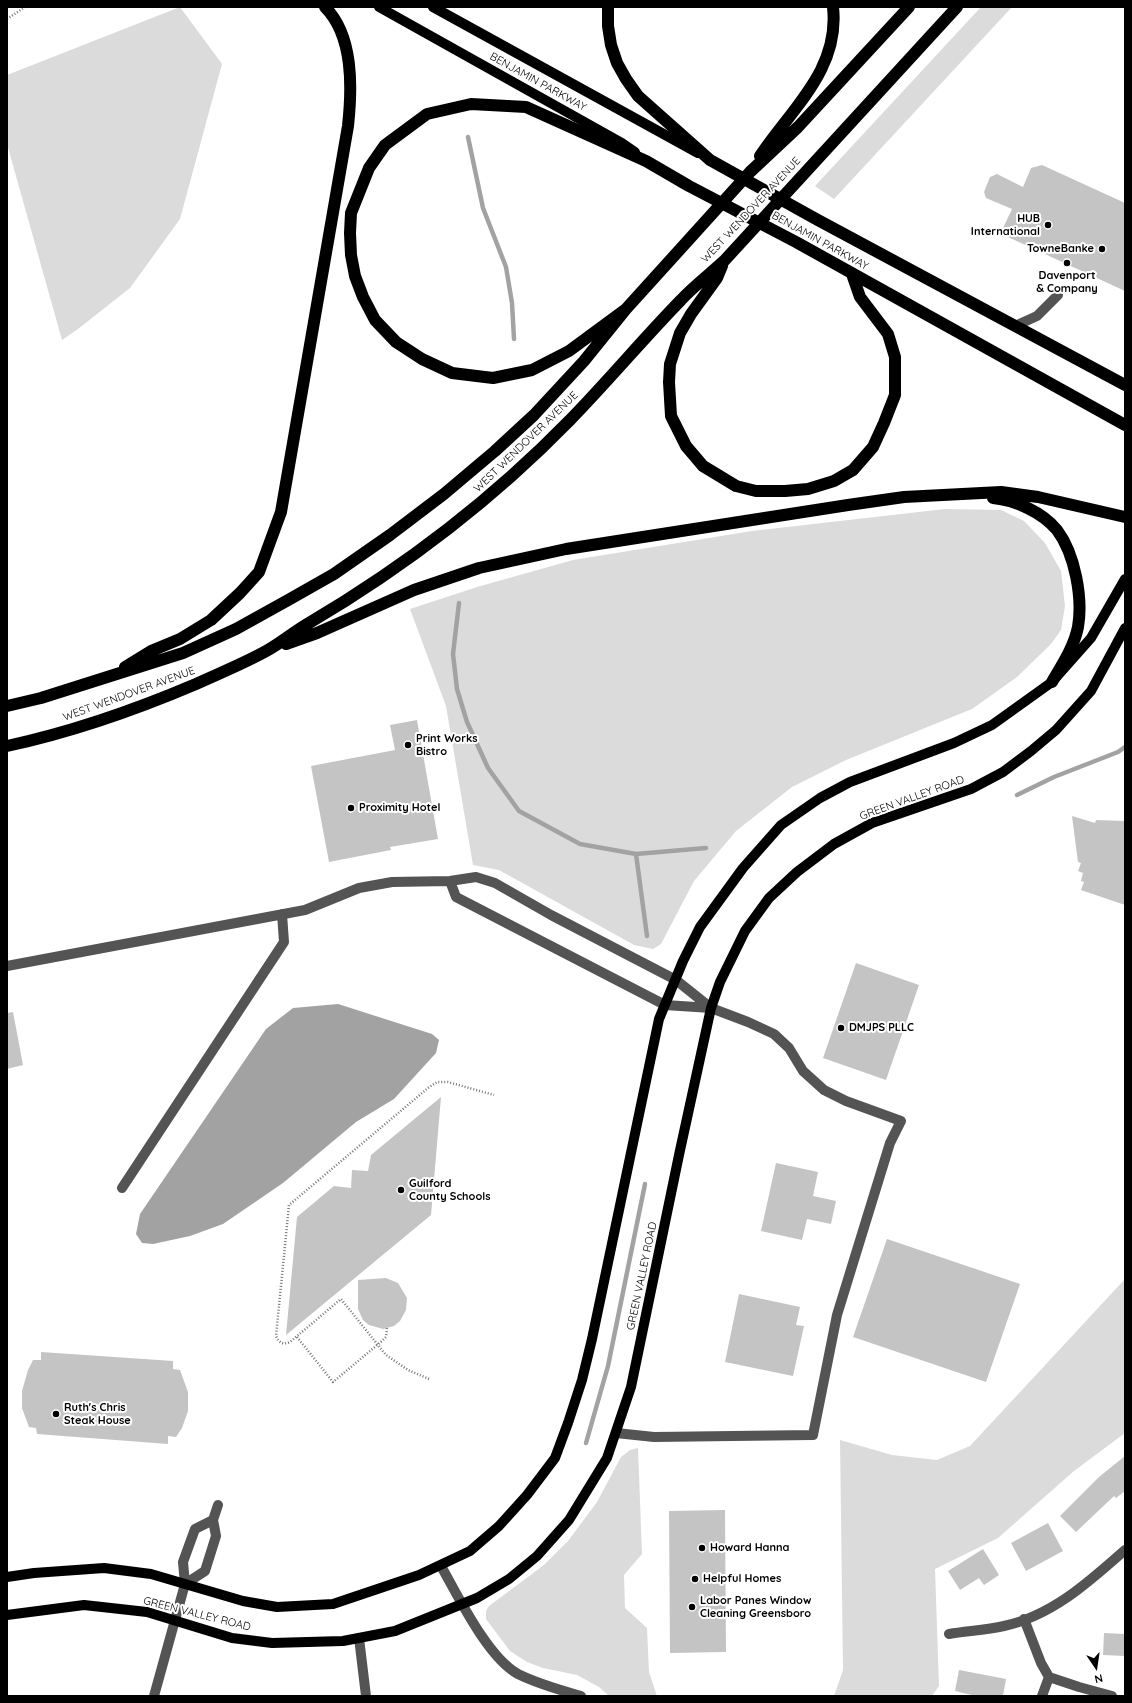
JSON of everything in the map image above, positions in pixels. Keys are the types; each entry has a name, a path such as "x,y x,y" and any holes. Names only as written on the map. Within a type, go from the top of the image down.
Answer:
{"highway":[{"path":"106,678 151,651 180,639 211,620 240,593 259,572 281,512 348,126 351,100 350,76 344,37 333,15 325,7"},
{"path":"608,7 608,26 611,45 617,63 626,79 638,96 710,160"},
{"path":"750,172 772,138 802,101 818,78 833,33 833,7"},
{"name":"WEST WENDOVER AVENUE","path":"7,706 40,698 183,653 236,629 327,577 390,535 444,494 495,451 534,415 584,361 626,309 750,172 798,127 909,7"},
{"name":"WEST WENDOVER AVENUE","path":"7,746 82,726 164,697 227,670 268,650 306,625 349,600 436,539 489,496 570,420 683,298 724,261 957,7"},
{"path":"626,309 570,351 532,370 493,378 452,373 422,359 396,342 375,320 363,297 355,276 351,255 351,213 369,168 385,145 428,114 471,104 526,106 646,161"},
{"name":"BENJAMIN PARKWAY","path":"710,160 816,219 1125,385"},
{"name":"BENJAMIN PARKWAY","path":"646,161 688,186 796,242 1125,425"},
{"path":"724,261 717,278 691,314 680,333 670,364 669,382 671,416 686,446 703,466 736,486 756,490 808,489 834,481 853,470 873,447 884,423 895,395 895,357 888,334 860,297 852,274"},
{"path":"268,650 317,633 414,590 479,568 566,549 848,505 904,497 1001,492 1038,497 1125,517"},
{"path":"952,494 1002,499 1028,508 1052,526 1064,542 1077,580 1079,596 1078,627 1068,653 1052,682"}],"main road":[{"name":"BENJAMIN PARKWAY","path":"379,7 622,143 646,161"},
{"name":"BENJAMIN PARKWAY","path":"434,7 710,160"},
{"path":"7,1578 34,1573 104,1568 151,1574 243,1601 276,1607 333,1604 419,1576 441,1566 470,1550 499,1526 527,1495 555,1458 582,1380 659,1019 700,927 743,868 781,825 820,798 850,782 954,743 992,725 1052,682 1091,638 1125,579"},
{"name":"GREEN VALLEY ROAD","path":"7,1615 84,1605 147,1612 232,1638 272,1643 343,1641 395,1631 476,1598 509,1579 537,1556 569,1520 607,1458 616,1433 631,1387 678,1155 711,1008 720,982 745,932 769,898 797,872 834,844 872,823 971,789 1002,772 1032,751 1056,730 1091,691 1125,628"}],"street":[{"path":"1016,326 1038,316 1058,295"},
{"path":"7,966 305,910 359,888 392,882 450,881 476,877 495,883 551,915 676,980 711,1008"},
{"path":"450,881 456,897 665,1005 711,1008 774,1034 789,1048 803,1071 824,1090 846,1101 901,1121 890,1143 837,1315 813,1435 654,1436 616,1433"},
{"path":"122,1188 284,942 282,914"},
{"path":"185,1584 205,1571 216,1536 213,1520 218,1505"},
{"path":"154,1696 185,1584 183,1562 196,1529 213,1520"},
{"path":"949,1634 1004,1626 1054,1606 1083,1587 1125,1550"},
{"path":"441,1566 462,1604 496,1656 517,1674 549,1687 581,1696"},
{"path":"1024,1619 1041,1663 1049,1677 1112,1696"},
{"path":"359,1638 366,1696"},
{"path":"1042,1696 1049,1677"}],"path":[{"path":"7,19 25,7"},
{"path":"429,1379 395,1362 386,1355 341,1299 297,1337 286,1344 282,1343 276,1336 290,1205 437,1082 448,1082 494,1095"},
{"path":"297,1337 333,1382 378,1345 386,1337 387,1328"}],"shaded area":[{"path":"180,7 222,64 180,219 130,288 62,340 7,144 7,75"},
{"path":"981,7 1012,7 834,199 815,186"},
{"path":"945,509 1001,510 1024,521 1045,543 1061,571 1065,606 1061,630 1051,644 1017,677 972,709 846,760 792,787 736,831 694,881 661,944 653,949 634,945 499,870 473,865 446,706 410,609 477,587 573,560 752,531"},
{"path":"338,1004 432,1034 439,1040 436,1053 394,1099 356,1122 283,1183 223,1224 190,1236 153,1244 142,1243 136,1234 140,1214 266,1029 293,1008"},
{"path":"1125,1279 1125,1433 1074,1471 998,1538 935,1569 939,1686 932,1696 834,1696 843,1670 840,1440 892,1455 937,1460 970,1446"},
{"path":"638,1448 642,1554 624,1575 625,1608 647,1628 649,1672 657,1696 609,1696 599,1687 577,1675 543,1668 527,1662 510,1651 486,1619 486,1611 489,1606 544,1565 568,1541 597,1502 621,1457 630,1450"}],"building":[{"path":"1042,165 1125,203 1125,291 1008,237 1003,228 1012,209 986,198 984,192 990,177 997,174 1023,187 1031,168"},
{"path":"417,720 438,839 390,847 391,850 329,862 311,766 395,750 390,725"},
{"path":"1072,816 1095,823 1096,820 1125,821 1125,905 1081,890 1084,882 1081,881 1083,873 1078,871 1081,863 1078,862"},
{"path":"856,963 919,985 886,1080 823,1058"},
{"path":"13,1012 23,1065 7,1069 7,1013"},
{"path":"441,1097 431,1215 286,1335 297,1217 334,1186 351,1188 352,1170 368,1171 371,1155"},
{"path":"776,1163 818,1172 813,1196 836,1201 831,1224 807,1219 802,1240 761,1231"},
{"path":"887,1239 1020,1284 986,1382 853,1337"},
{"path":"386,1278 398,1283 407,1298 406,1310 400,1321 394,1326 383,1329 369,1325 363,1320 358,1309 358,1280"},
{"path":"739,1294 800,1307 796,1325 804,1326 793,1376 725,1362"},
{"path":"41,1352 173,1361 173,1369 180,1370 188,1392 188,1411 182,1428 176,1437 168,1436 168,1444 37,1434 36,1428 29,1427 22,1408 22,1391 28,1370 33,1360 41,1360"},
{"path":"1125,1456 1125,1491 1116,1498 1114,1496 1076,1532 1060,1516 1099,1477"},
{"path":"725,1510 726,1652 670,1653 669,1511"},
{"path":"1048,1523 1063,1551 1026,1571 1011,1543"},
{"path":"983,1549 999,1575 984,1585 979,1578 960,1590 948,1571"},
{"path":"1104,1633 1125,1634 1125,1656 1103,1655"},
{"path":"959,1670 1006,1679 1003,1696 976,1696 955,1691"}],"waterway":[{"path":"468,137 483,208 506,267 512,303 514,339"},
{"path":"459,603 453,654 457,689 467,722 488,768 519,811 580,844 636,854 706,848"},
{"path":"1017,795 1054,777 1118,752 1125,747"},
{"path":"636,854 647,936"},
{"path":"586,1443 608,1366 645,1184"}],"place":[{"name":"HUB International","path":"1048,225"},
{"name":"TowneBanke","path":"1102,249"},
{"name":"Davenport & Company","path":"1067,263"},
{"name":"Print Works Bistro","path":"408,745"},
{"name":"Proximity Hotel","path":"351,808"},
{"name":"DMJPS PLLC","path":"841,1028"},
{"name":"Guilford County Schools","path":"401,1190"},
{"name":"Ruth's Chris Steak House","path":"56,1414"},
{"name":"Howard Hanna","path":"702,1548"},
{"name":"Helpful Homes","path":"695,1579"},
{"name":"Labor Panes Window Cleaning Greensboro","path":"692,1607"}]}
